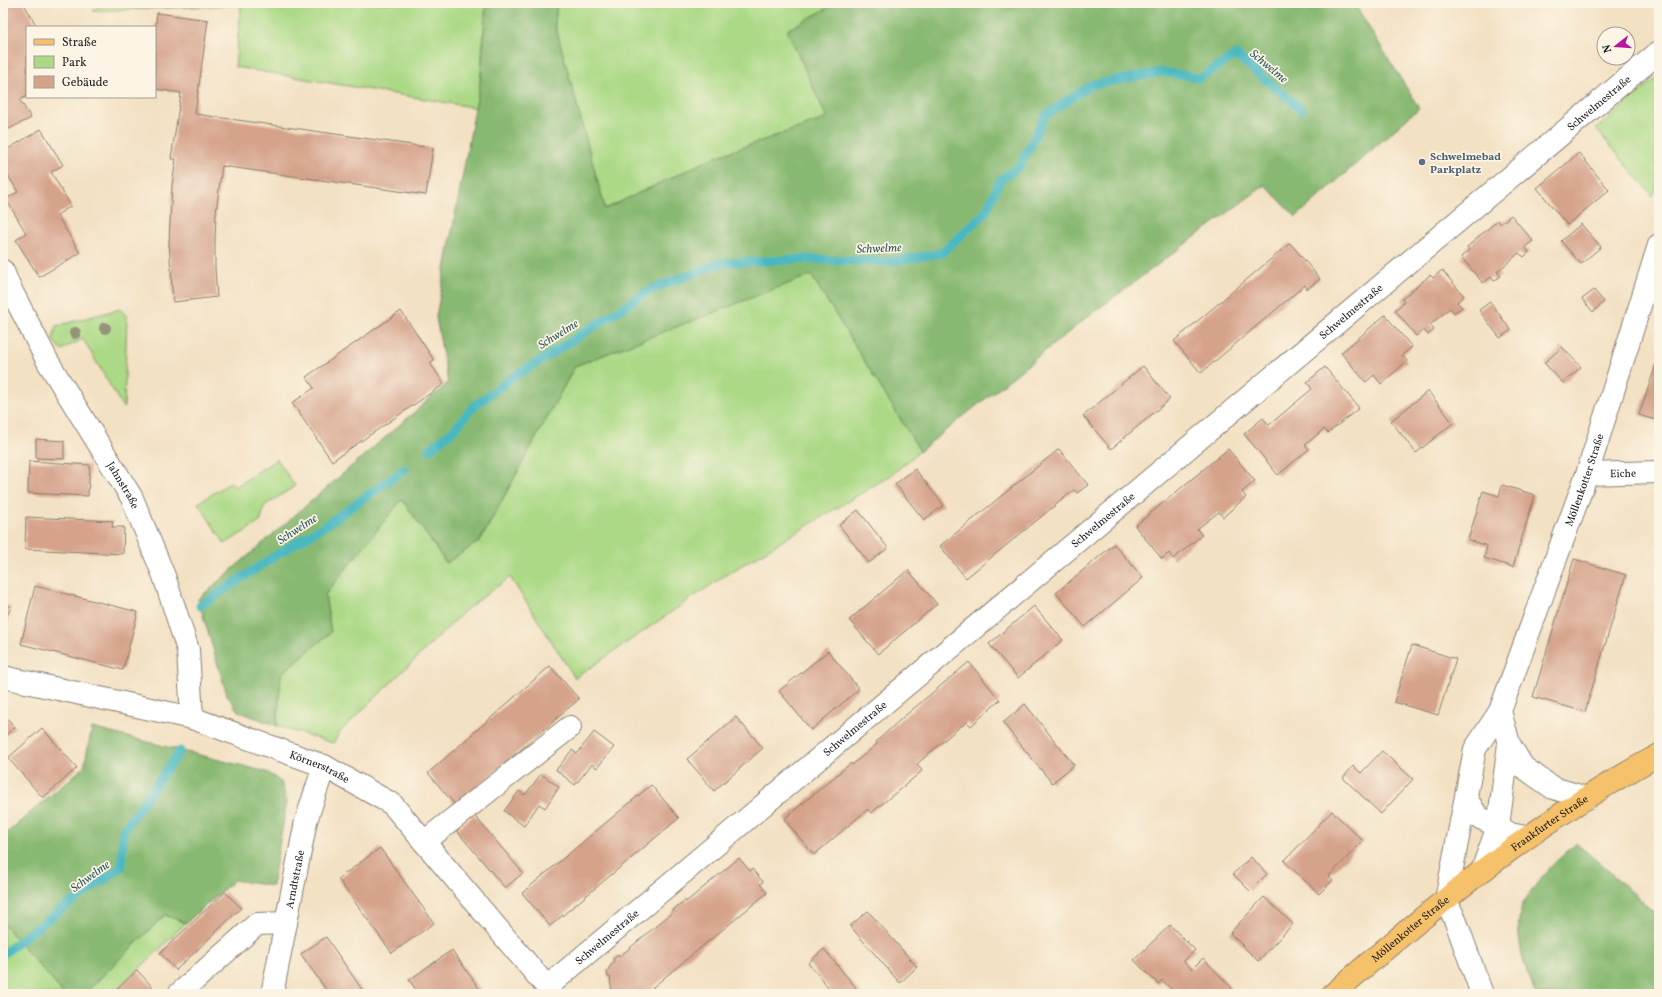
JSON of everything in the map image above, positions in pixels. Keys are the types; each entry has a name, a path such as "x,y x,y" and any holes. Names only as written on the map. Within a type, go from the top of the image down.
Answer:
{"main road":[{"name":"Frankfurter Straße","path":"1446,900 1483,868 1526,837 1659,755"},
{"name":"Möllenkotter Straße","path":"1333,994 1388,946 1446,900"}],"street":[{"name":"Schwelmestraße","path":"549,991 1659,52"},
{"name":"Möllenkotter Straße","path":"1446,900 1475,749 1500,711 1587,474 1644,287 1659,245"},
{"name":"Jahnstraße","path":"3,271 8,284 48,362 132,498 164,576 188,650 192,718"},
{"name":"Eiche","path":"1587,474 1659,472"},
{"name":"Körnerstraße","path":"3,677 192,718 324,766 392,804 549,991"},
{"path":"1500,711 1509,744 1523,767 1553,788 1587,798"},
{"path":"424,842 570,727"},
{"path":"1483,868 1498,826 1509,744"},
{"name":"Arndtstraße","path":"272,994 306,821 324,766"},
{"path":"1466,798 1478,817 1498,826 1510,834 1526,837"},
{"path":"1446,900 1456,922 1482,994"},
{"path":"179,994 257,924 286,923"}],"green space":[{"path":"99,3 486,3 478,108 235,67 241,5 93,11 99,7"},
{"path":"486,3 557,3 555,24 605,209 715,157 827,118 787,30 837,3 1354,3 1419,108 1296,217 1265,185 1090,315 920,451 811,275 575,366 480,541 446,563 402,499 325,595 331,632 281,674 277,726 238,711 227,695 198,599 448,383 436,317 481,77"},
{"path":"557,3 837,3 787,30 827,118 715,157 605,209 555,24"},
{"path":"1659,76 1659,180 1653,196 1596,129"},
{"path":"811,274 920,451 890,476 724,576 575,678 510,577 467,609 341,731 333,743 277,726 281,674 331,632 325,595 402,499 446,563 480,541 575,366"},
{"path":"120,309 127,316 124,409 83,339 61,350 53,340 56,326"},
{"path":"277,459 295,486 264,506 261,521 225,544 198,503 231,482 235,487"},
{"path":"92,728 267,772 281,782 287,801 272,886 234,880 186,923 165,915 84,994 64,994 3,923 3,836 84,767"},
{"path":"1577,843 1659,916 1659,994 1536,994 1527,973 1519,939 1522,905 1541,878"},
{"path":"165,915 186,923 114,994 84,994"},
{"path":"3,923 64,994 3,994"}],"building":[{"path":"3,3 26,3 24,4 36,26 26,26 26,97 20,100 31,118 3,132 3,110 5,109 3,106"},
{"path":"157,13 208,20 195,114 433,148 426,195 222,166 216,213 215,268 217,297 173,302 169,242 172,185 176,159 171,159 181,93 156,89"},
{"path":"41,129 63,165 51,172 71,206 57,215 80,253 39,277 16,240 26,233 6,199 18,192 3,167 3,152"},
{"path":"1579,153 1609,190 1567,225 1537,188"},
{"path":"1511,215 1533,241 1525,247 1529,252 1524,257 1519,253 1497,272 1501,276 1494,281 1491,277 1483,283 1461,257 1469,250 1467,247 1498,220 1500,224"},
{"path":"1581,224 1601,247 1581,264 1561,241"},
{"path":"1290,243 1320,279 1307,289 1305,285 1201,373 1174,341"},
{"path":"1442,270 1464,296 1457,302 1462,307 1454,313 1450,308 1430,325 1434,330 1428,335 1424,330 1416,336 1395,310 1404,302 1402,299 1430,275 1433,278"},
{"path":"1594,290 1604,302 1593,312 1582,299"},
{"path":"1490,302 1511,330 1500,338 1479,310"},
{"path":"401,311 434,360 430,363 444,384 332,461 292,403 314,388 306,377"},
{"path":"1385,315 1412,347 1402,355 1407,361 1381,384 1374,375 1366,382 1341,353"},
{"path":"1562,347 1581,367 1563,383 1544,363"},
{"path":"1659,356 1659,421 1639,415"},
{"path":"1143,366 1170,399 1111,449 1083,416"},
{"path":"1325,367 1359,408 1328,433 1324,429 1305,445 1309,449 1278,475 1244,434 1263,418 1269,425 1312,389 1307,382"},
{"path":"1428,391 1453,423 1416,453 1391,421"},
{"path":"36,439 64,441 64,459 36,458"},
{"path":"1059,449 1088,485 1077,493 1074,490 966,578 940,546"},
{"path":"1228,449 1255,481 1242,492 1246,497 1223,517 1219,512 1197,529 1202,535 1173,559 1169,553 1162,559 1135,526"},
{"path":"29,461 90,465 88,496 28,493"},
{"path":"915,469 944,505 924,520 895,484"},
{"path":"1502,485 1535,495 1513,567 1484,558 1487,546 1468,540 1483,491 1499,496"},
{"path":"858,510 888,548 869,563 839,525"},
{"path":"26,517 113,521 112,527 124,527 123,554 25,549"},
{"path":"1114,544 1143,578 1085,627 1056,593"},
{"path":"1574,559 1626,575 1585,712 1533,697"},
{"path":"908,570 937,604 878,654 849,620"},
{"path":"35,586 138,612 123,670 21,644"},
{"path":"3,604 11,607 3,626"},
{"path":"1034,606 1063,640 1018,678 989,644"},
{"path":"1412,645 1456,659 1438,715 1394,702"},
{"path":"828,651 859,689 811,730 779,691"},
{"path":"969,662 1000,700 971,726 967,722 956,730 917,764 922,771 871,813 868,809 814,855 784,819 851,763 852,765 877,744 876,742 901,719"},
{"path":"550,666 579,699 456,806 428,773"},
{"path":"1025,704 1074,765 1052,783 1003,723"},
{"path":"3,714 15,727 3,738"},
{"path":"736,717 763,748 714,791 687,759"},
{"path":"42,728 77,768 43,798 8,758"},
{"path":"594,732 614,747 597,768 592,764 575,785 556,770 572,750 577,754"},
{"path":"1382,751 1413,779 1381,814 1343,778 1353,766 1361,773"},
{"path":"541,774 559,787 545,808 539,804 524,826 504,811 519,791 525,795"},
{"path":"651,785 679,818 550,926 522,893"},
{"path":"1332,811 1363,841 1329,876 1333,880 1319,894 1284,861"},
{"path":"474,815 523,873 505,888 456,830"},
{"path":"380,848 434,923 392,953 338,879"},
{"path":"1251,857 1267,874 1250,891 1233,874"},
{"path":"739,858 750,871 752,869 763,882 760,884 767,893 653,987 654,992 657,992 657,994 612,994 610,977 608,977 607,971 614,961 613,959 618,955 619,957 685,900 686,902"},
{"path":"225,892 241,908 176,970 160,953"},
{"path":"1264,897 1293,924 1258,961 1230,933"},
{"path":"868,911 917,967 900,983 850,926"},
{"path":"1170,925 1195,950 1184,961 1192,969 1203,958 1232,988 1226,994 1176,994 1162,980 1158,984 1134,960"},
{"path":"326,937 363,991 359,994 329,994 301,954"},
{"path":"824,949 861,994 834,994 808,963"},
{"path":"452,950 483,994 419,994 409,980"},
{"path":"137,970 154,989 148,994 112,994"}],"waterway":[{"name":"Schwelme","path":"429,450 455,429 473,407 516,375 542,360 650,290 720,263 805,259 890,262 942,253 986,212 1000,180 1020,166 1045,116 1091,85 1162,72 1200,78 1236,55 1302,110"},
{"name":"Schwelme","path":"200,606 275,556 329,523 405,469"},
{"name":"Schwelme","path":"3,954 51,917 122,867 123,831 180,751"}],"place":[{"name":"Schwelmebad Parkplatz","path":"1422,162"}]}
